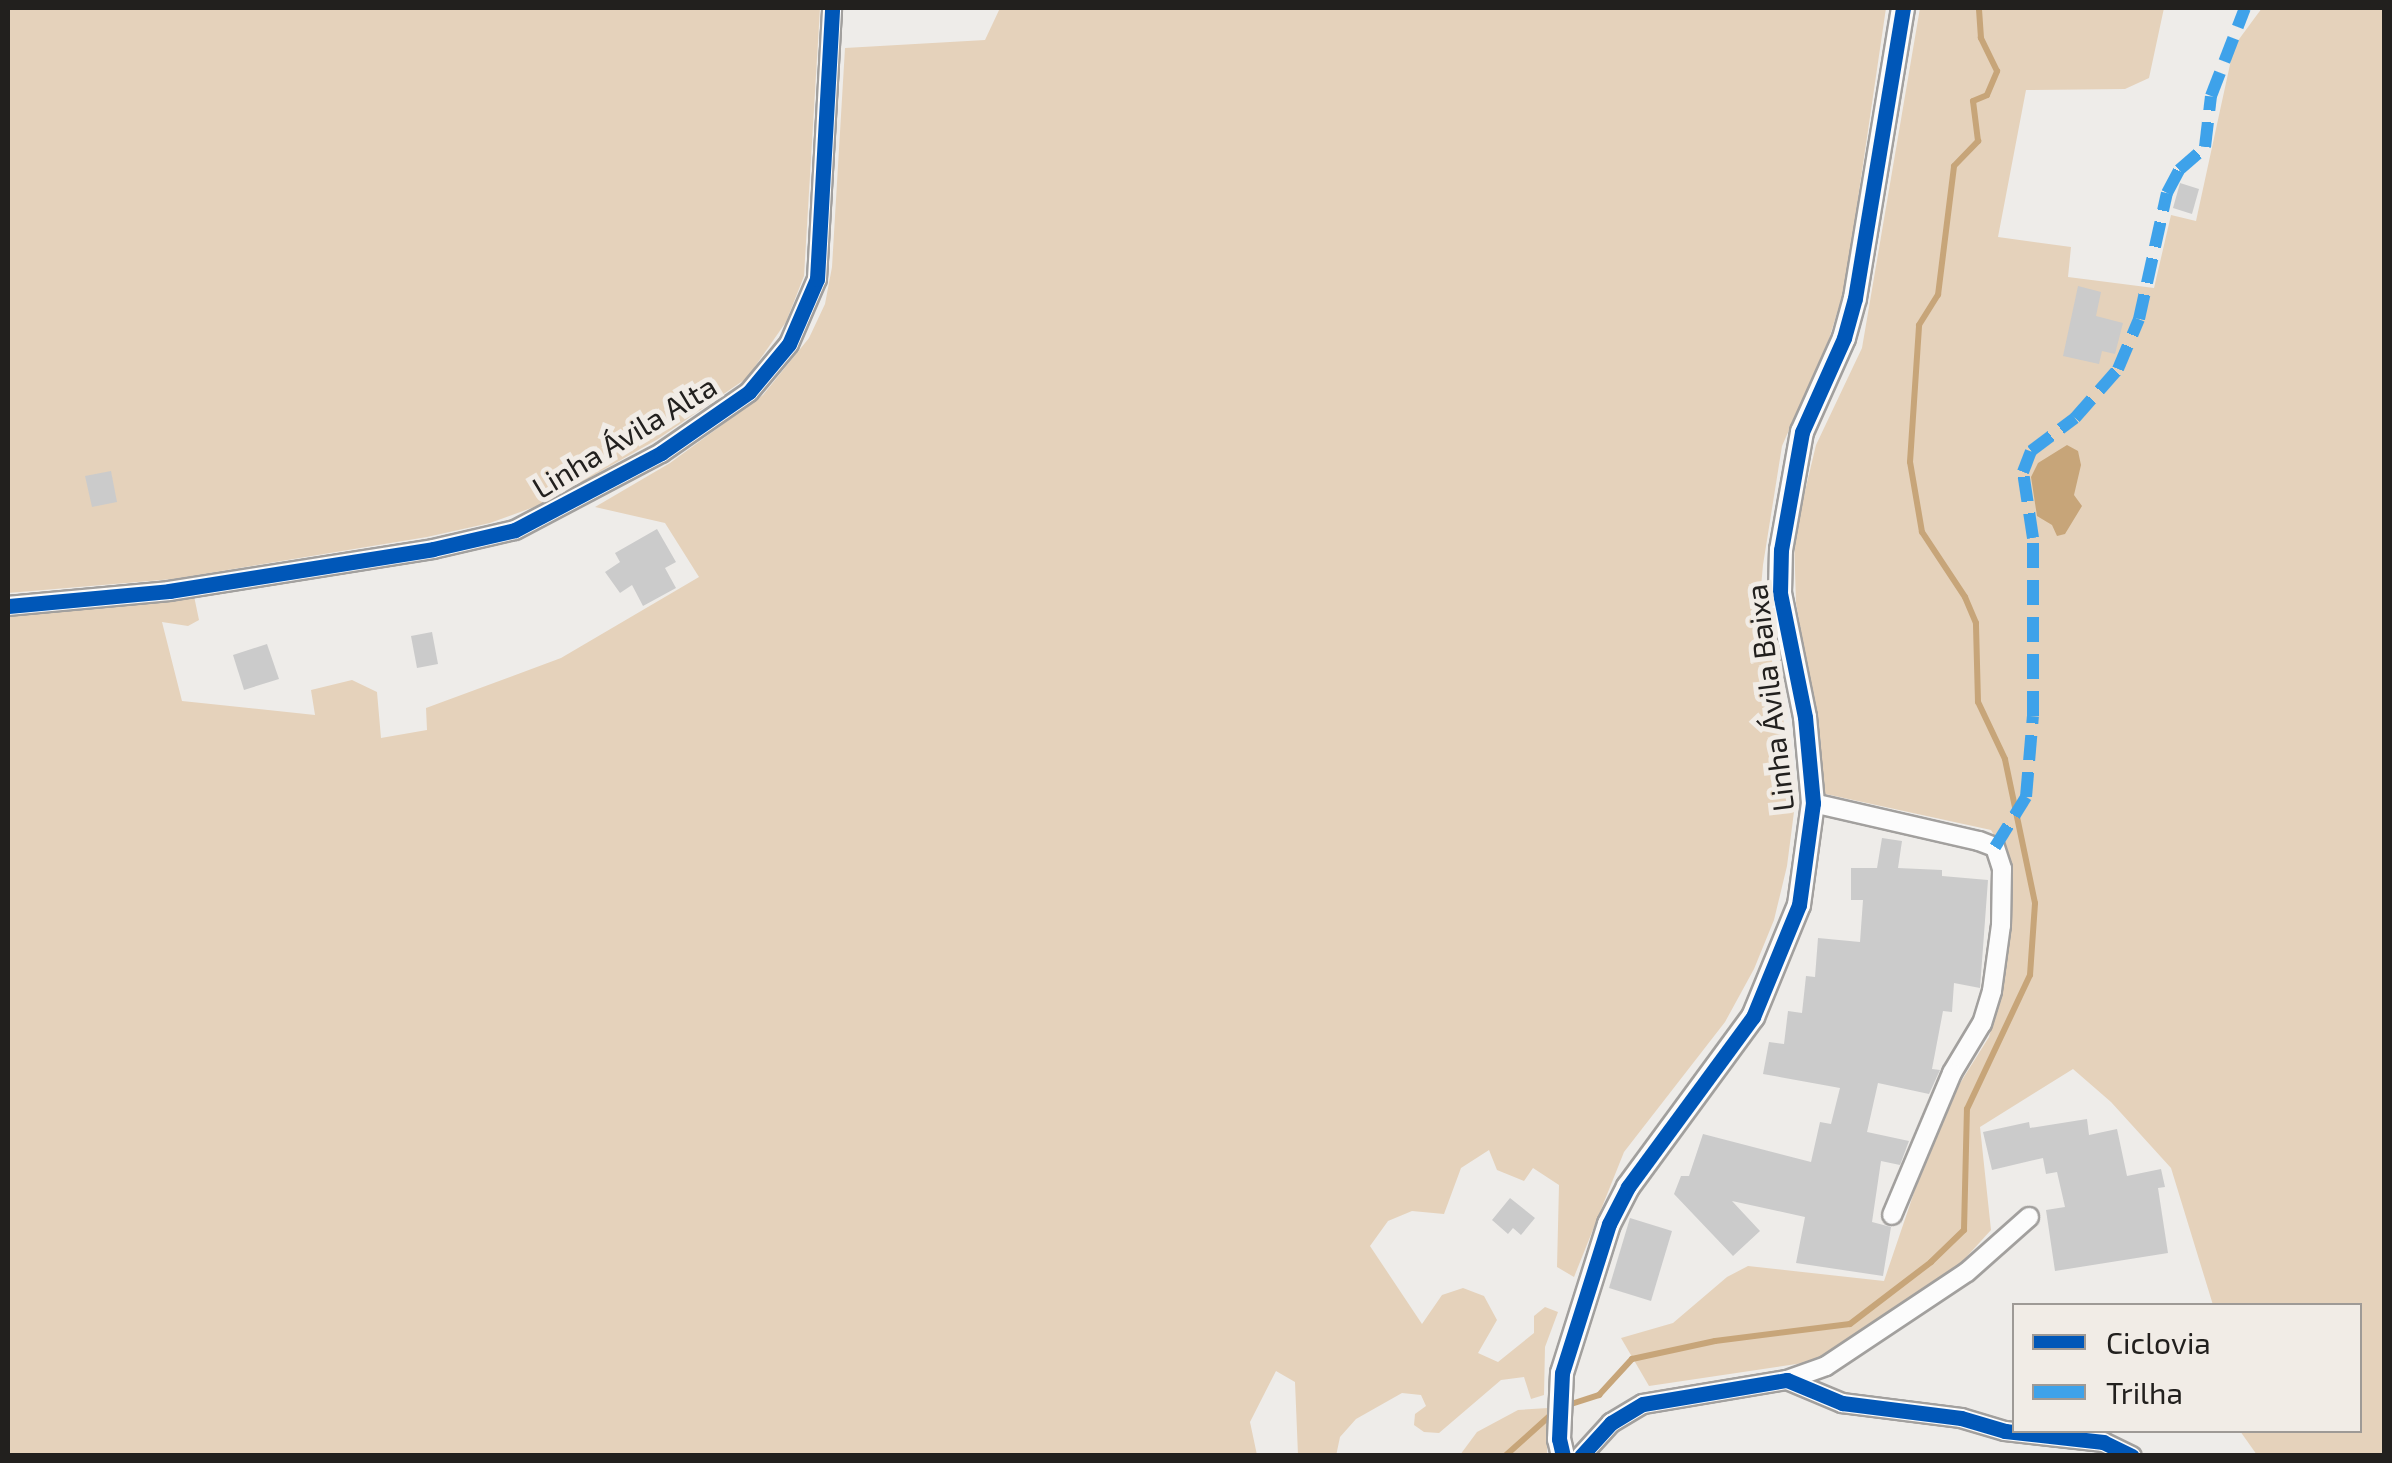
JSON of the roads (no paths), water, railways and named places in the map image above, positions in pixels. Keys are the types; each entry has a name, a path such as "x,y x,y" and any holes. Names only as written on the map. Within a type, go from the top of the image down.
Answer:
{"street":[{"name":"Linha Ávila Alta","path":"8,606 169,591 434,549 515,530 661,454 749,392 789,344 818,279 832,8"},
{"name":"Linha Ávila Baixa","path":"1561,1447 1562,1372 1609,1224 1628,1187 1753,1017 1799,905 1813,803 1805,716 1780,593 1781,550 1802,432 1844,338 1855,298 1903,8"},
{"path":"1813,803 1979,841 1994,848 2002,869 2002,926 1987,1007 1952,1073 1892,1215"},
{"path":"1581,1456 1611,1423 1644,1404 1786,1380 1826,1366 1967,1272 2029,1217"},
{"path":"1786,1380 1842,1403 1961,1418 2012,1432"},
{"path":"2023,1433 2103,1442 2132,1456"}],"waterway":[{"path":"1568,1405 1599,1395 1632,1359 1715,1341 1850,1324 1931,1262 1964,1230 1967,1109 2030,975 2035,903 2005,759 1978,702 1976,623 1965,597 1922,532 1910,462 1919,325 1938,295 1954,166 1978,141 1973,101 1987,95 1997,71 1981,38 1979,8"},
{"path":"1505,1456 1553,1413"}]}
